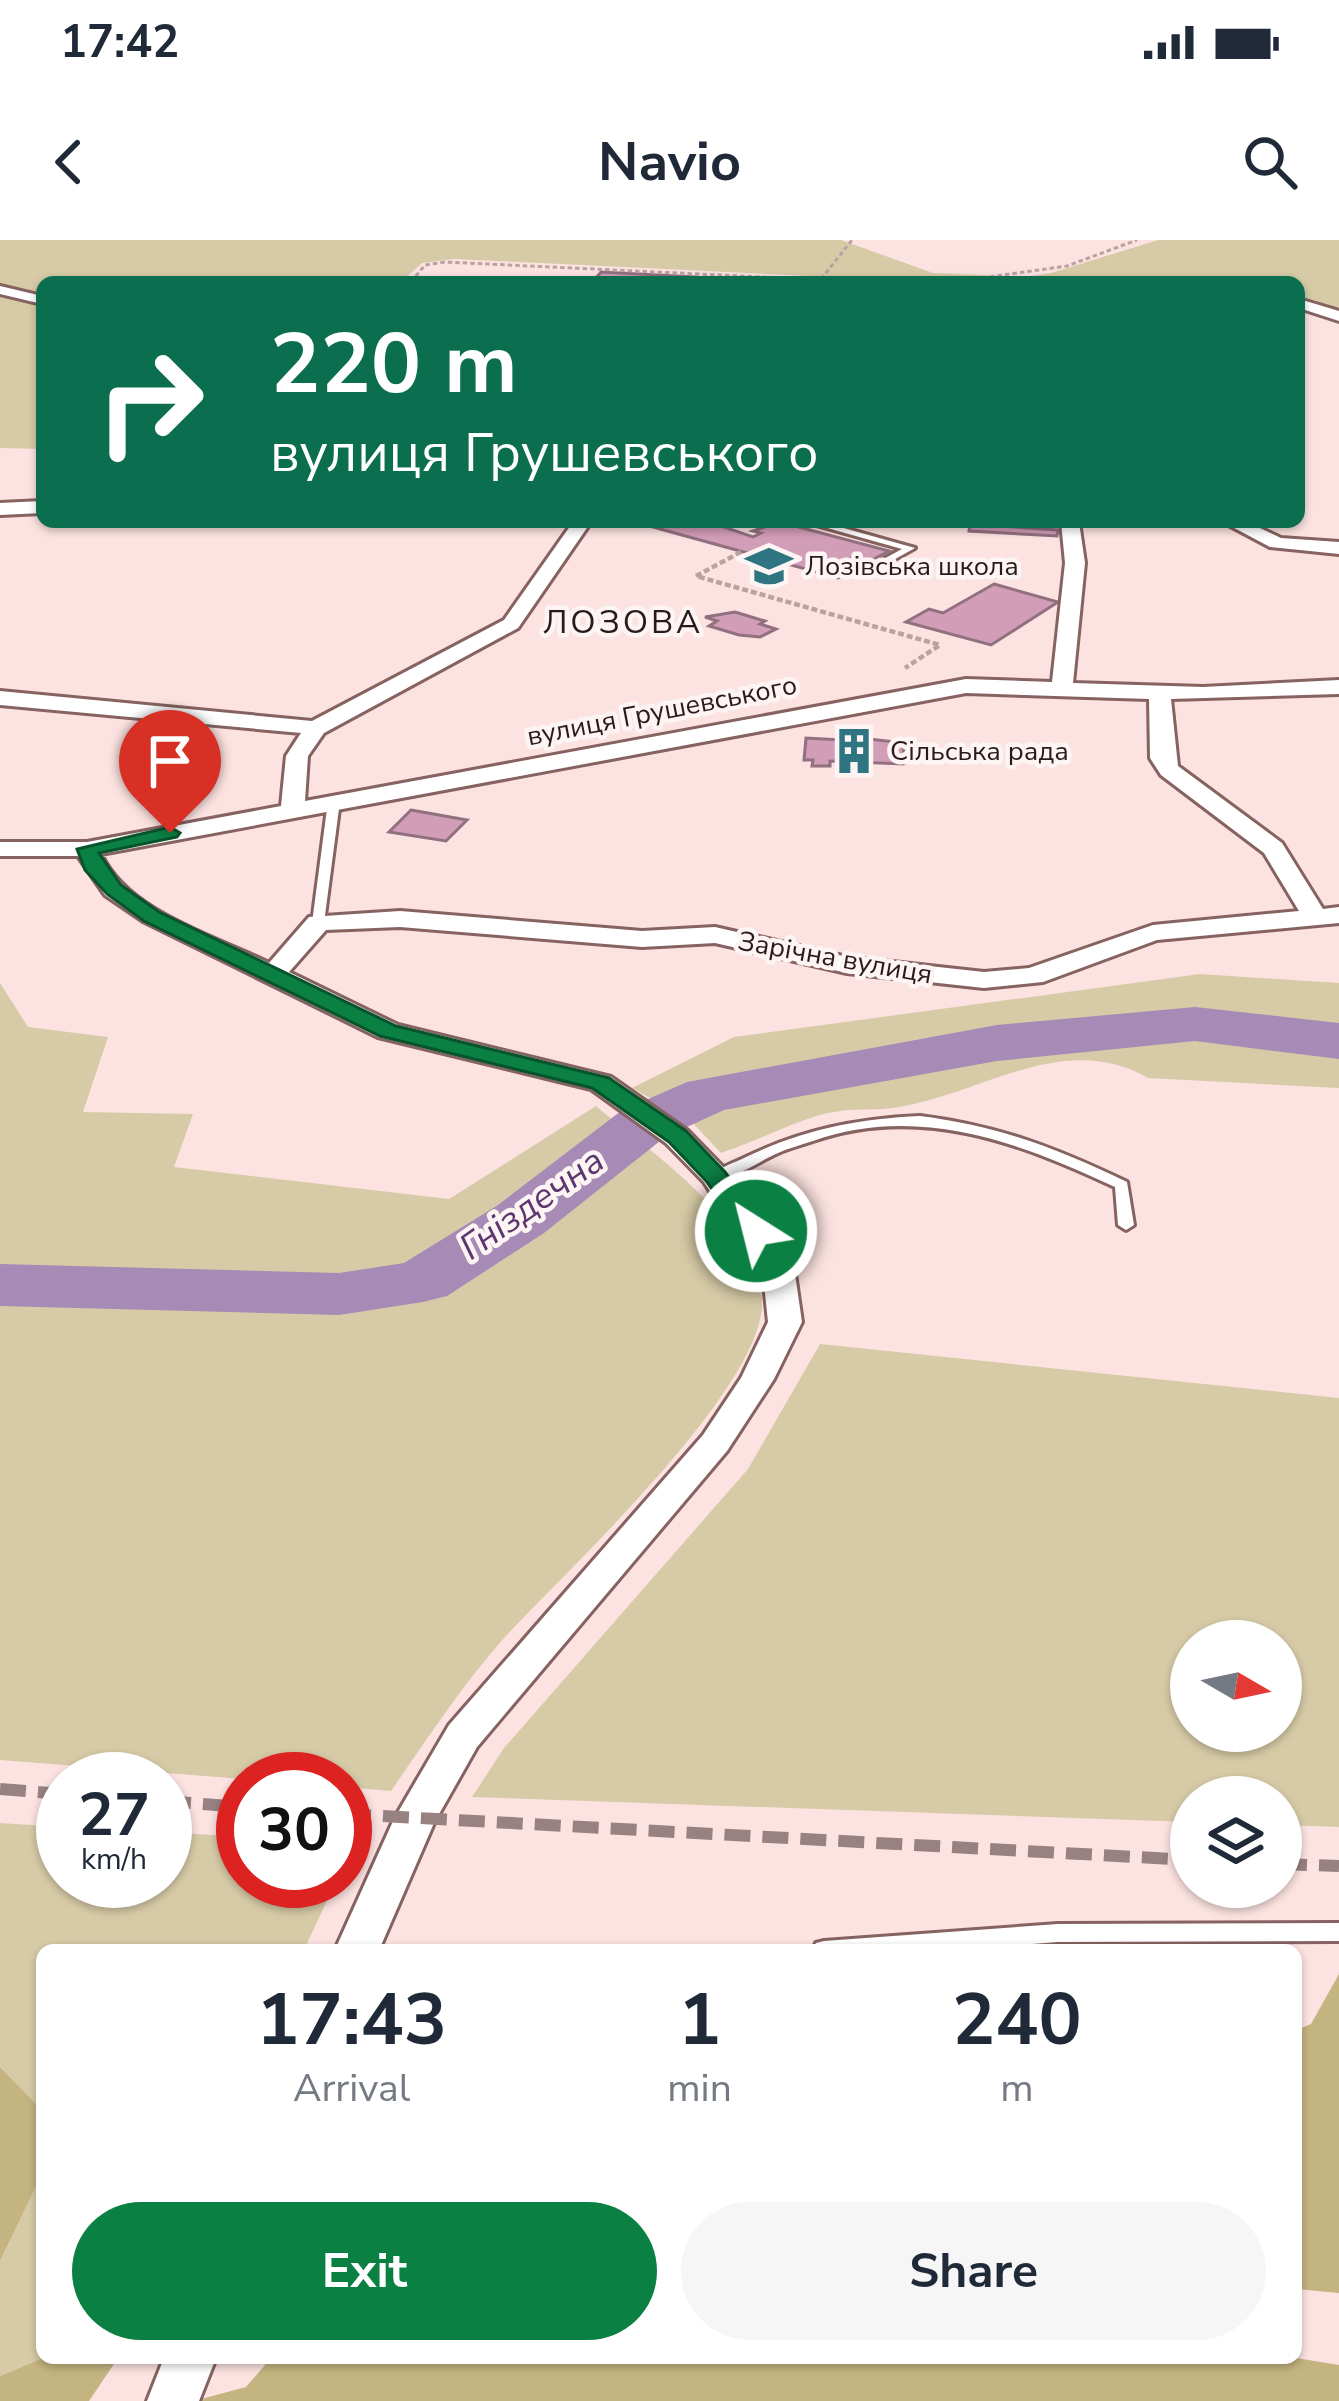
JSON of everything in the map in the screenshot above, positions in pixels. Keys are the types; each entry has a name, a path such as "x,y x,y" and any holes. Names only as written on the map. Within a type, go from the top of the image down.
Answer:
{"street":[{"path":"0,290 36,299"},
{"path":"1305,305 1339,316"},
{"path":"0,509 36,507"},
{"path":"293,809 297,756 316,728 511,624 579,528"},
{"path":"1062,686 1075,563 1071,528"},
{"path":"1245,528 1277,543 1339,548"},
{"name":"вулиця Грушевського","path":"0,849 87,849 931,691 1062,686 1160,693 1339,687"},
{"path":"1160,693 1162,758 1169,770 1251,825 1288,858 1326,915"},
{"path":"0,698 316,728"},
{"path":"87,849 105,880 152,916 388,1031 601,1083 677,1137 716,1177 779,1274 785,1322 716,1443 463,1736 415,1819 360,1944"},
{"name":"Зарічна вулиця","path":"318,922 421,919 642,939 716,935 847,965 985,980 1033,976 1153,934 1326,915"},
{"path":"275,972 318,922"},
{"path":"173,2401 188,2364"}],"lane":[{"path":"835,528 910,548 870,570"},
{"path":"318,922 334,801"},
{"path":"716,1177 792,1138 825,1128 872,1121 962,1123 992,1129 1122,1185 1126,1225"},
{"path":"907,1944 1058,1933 1339,1932"}],"path":[{"path":"823,276 852,240"},
{"path":"995,276 1066,266 1137,240"},
{"path":"416,276 424,266 445,262 755,276"},
{"path":"740,552 696,576 940,646 905,668"}],"shaded area":[{"path":"0,240 841,240 933,273 1005,276 811,276 454,259 422,263 408,276 36,276 36,292 0,284"},
{"path":"1158,240 1339,240 1339,307 1305,306 1305,276 1031,276"},
{"path":"0,294 36,302 36,449 0,448"},
{"path":"1200,974 1339,983 1339,1088 1148,1078 1117,1065 1055,1062 930,1100 822,1115 721,1153 690,1120 632,1088 734,1037"},
{"path":"0,983 28,1027 108,1037 83,1112 193,1114 174,1167 449,1199 596,1106 694,1188 737,1238 761,1294 757,1330 736,1374 660,1473 490,1655 391,1791 372,1789 372,1752 216,1752 216,1777 192,1775 192,1752 36,1752 36,1763 0,1760"},
{"path":"820,1344 1339,1398 1339,1827 1302,1826 1302,1776 1170,1776 1170,1821 472,1797 504,1748 748,1469"},
{"path":"0,1823 36,1825 36,1908 192,1908 192,1834 216,1835 216,1908 323,1908 307,1944 36,1944 36,2104 0,2067"},
{"path":"1339,1974 1339,2293 1302,2290 1302,2028 1311,2024"},
{"path":"0,2067 36,2104 36,2186 0,2261"},
{"path":"36,2186 36,2361 0,2376 0,2261"},
{"path":"1302,2359 1339,2365 1339,2401 194,2401 246,2387 266,2364 1302,2364"},
{"path":"36,2361 114,2364 89,2401 0,2401 0,2376"}],"building":[{"path":"601,272 678,276 598,276"},
{"path":"657,528 727,528 753,537 761,533 753,531 762,528 803,528 889,551 868,562 851,558 838,565 854,569 838,578"},
{"path":"969,528 1058,530 1057,536"},
{"path":"994,584 1058,602 991,645 906,622 929,609 943,613"},
{"path":"735,612 776,629 760,637 739,635 709,626 717,621 705,617"},
{"name":"Сільська рада","path":"843,736 904,743 903,764 830,761 830,766 812,766 813,760 804,760 806,738 842,740"},
{"path":"411,810 467,820 446,841 389,832"}],"waterway":[{"name":"Гніздечна","path":"0,1285 339,1294 423,1281 521,1219 643,1124 708,1095 997,1043 1195,1024 1339,1041"}],"railway":[{"path":"0,1789 36,1792"},
{"path":"192,1803 216,1805"},
{"path":"372,1815 1170,1859"},
{"path":"1302,1865 1339,1866"}],"place":[{"name":"Лозівська школа","path":"769,566"},
{"name":"Сільська рада","path":"854,751"}],"district":[{"name":"ЛОЗОВА","path":"623,622"}],"route":[{"path":"170,833 87,849 96,870 114,890 152,916 388,1031 601,1083 677,1137 716,1177 756,1231"}]}
